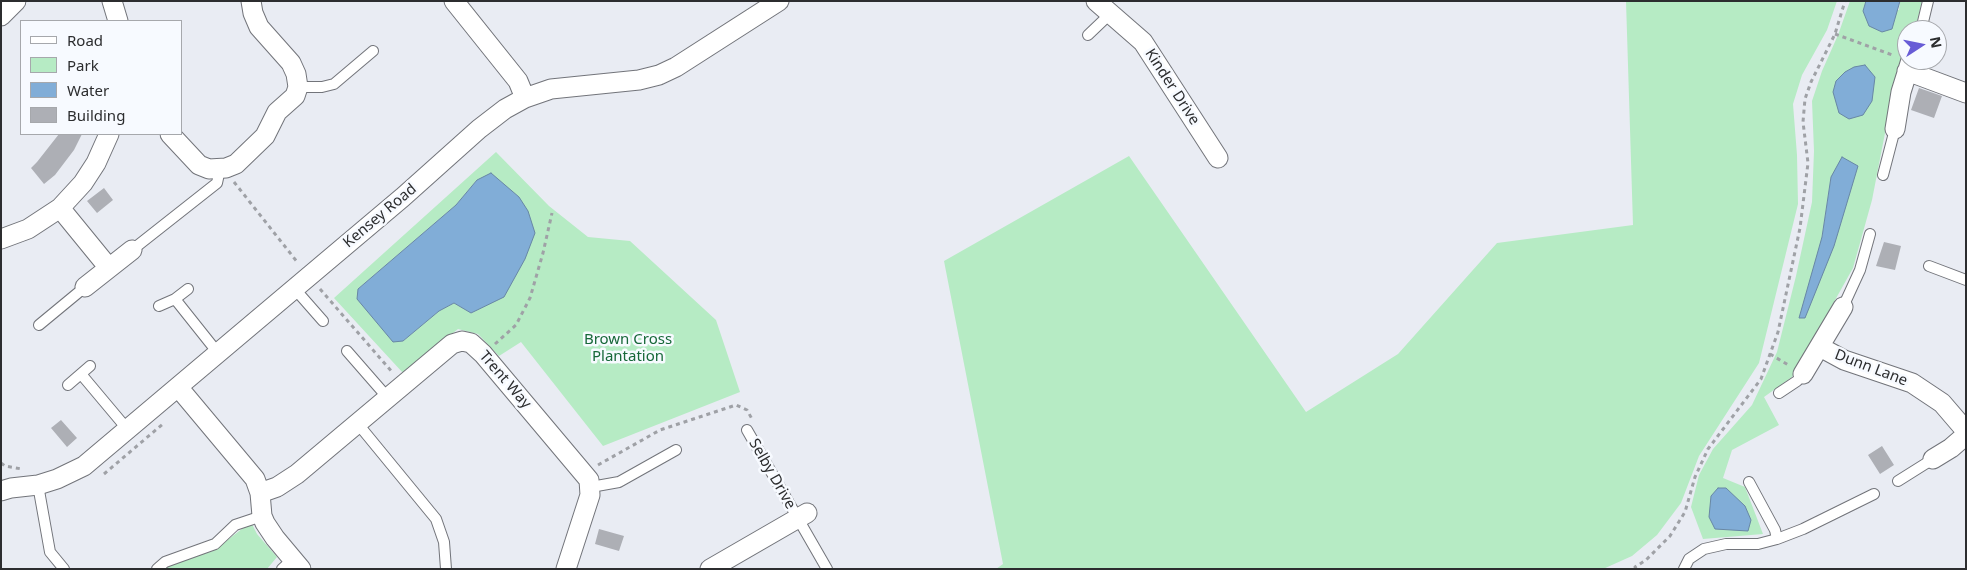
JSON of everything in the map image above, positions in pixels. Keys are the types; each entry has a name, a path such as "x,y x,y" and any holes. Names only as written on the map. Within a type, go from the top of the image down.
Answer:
{"street":[{"path":"1,16 16,1"},
{"path":"112,1 118,20"},
{"path":"171,135 199,166 209,169 220,169 236,164 265,136 277,112 294,96 298,87 296,74 291,63 259,27 253,13 251,1"},
{"path":"454,1 518,80 525,98"},
{"name":"Kensey Road","path":"4,485 38,485 57,480 84,466 403,197 479,129 505,109 525,98 565,86 639,80 659,75 676,68 779,1"},
{"name":"Kinder Drive","path":"1103,7 1143,42 1218,158"},
{"path":"1895,129 1900,92 1908,70"},
{"path":"1922,70 1966,92"},
{"path":"1,238 28,229 60,208 96,163 109,135"},
{"path":"60,208 109,268"},
{"path":"85,287 132,250"},
{"name":"Dunn Lane","path":"1803,374 1843,307"},
{"name":"Trent Way","path":"260,493 277,487 297,474 452,344 462,341 471,343 483,354 588,480"},
{"name":"Dunn Lane","path":"1820,347 1844,360 1912,383 1942,403 1966,431"},
{"path":"178,387 255,479 260,493 262,516 292,565"},
{"path":"1933,459 1951,448 1966,435"},
{"path":"566,569 590,494 588,480"},
{"name":"Selby Drive","path":"710,569 802,516"}],"lane":[{"path":"1923,20 1928,1"},
{"path":"1088,35 1103,7"},
{"path":"298,87 322,87 334,84 373,51"},
{"path":"1884,176 1895,129"},
{"path":"132,250 217,183 220,169"},
{"path":"1843,307 1860,270 1870,234"},
{"path":"1928,266 1966,280"},
{"path":"39,325 85,287"},
{"path":"294,288 322,321"},
{"path":"158,306 188,289"},
{"path":"175,298 218,353"},
{"path":"347,351 388,398"},
{"path":"68,385 90,366"},
{"path":"81,374 128,430"},
{"path":"1779,393 1797,381 1803,374"},
{"path":"358,424 436,519 444,542 446,569"},
{"name":"Selby Drive","path":"752,428 802,516 827,569"},
{"path":"588,480 619,482 676,450"},
{"path":"1898,481 1933,459"},
{"path":"1749,482 1775,530 1777,538"},
{"path":"38,485 50,552 64,569"},
{"path":"1684,569 1690,559 1704,549 1726,544 1758,544 1777,538 1803,529 1874,494"},
{"path":"157,569 166,562 215,544 236,526 262,516"}],"path":[{"path":"1636,569 1635,567 1646,560 1670,536 1686,512 1695,477 1708,449 1761,378 1770,354 1778,332 1800,228 1808,163 1803,122 1805,99 1810,82 1835,34 1845,1"},
{"path":"1835,34 1897,59"},
{"path":"483,354 516,325 530,298 544,253 552,214"},
{"path":"1770,354 1803,374"},
{"path":"588,480 660,430 736,405 747,410 752,428"},
{"path":"4,485 5,466"}],"green space":[{"path":"1626,1 1837,1 1827,30 1802,75 1793,104 1798,204 1759,363 1699,456 1681,503 1657,535 1632,556 1603,569 996,569 1003,564 944,261 1129,156 1306,412 1398,354 1497,243 1633,225"},
{"path":"1850,1 1866,1 1863,11 1899,10 1900,1 1922,1 1917,20 1897,20 1897,70 1903,70 1886,128 1872,200 1853,268 1792,377 1764,397 1779,425 1732,450 1723,478 1745,487 1763,534 1703,539 1691,507 1699,475 1713,449 1752,405 1777,352 1812,202 1814,151 1812,101","holes":["1831,177 1834,246 1822,237"]},
{"name":"Brown Cross Plantation","path":"496,152 549,206 588,237 630,241 716,320 740,392 603,446 521,342 499,356 478,334 458,329 403,373 334,298","holes":["477,180 506,188 519,197 472,313 454,303 439,311 403,341 358,289 456,205"]},
{"path":"251,522 257,534 277,557 267,569 165,569 172,564 213,551"}],"water":[{"path":"1866,1 1900,1 1892,29 1882,32 1869,26 1863,11"},
{"path":"1865,65 1875,77 1872,101 1863,115 1849,119 1839,113 1833,92 1836,81 1845,72 1854,67"},
{"path":"1842,157 1858,166 1834,246 1805,318 1799,318 1822,237 1831,177"},
{"path":"491,173 519,197 528,211 535,233 525,259 504,297 471,313 454,303 439,311 403,341 393,342 357,299 358,289 456,205 477,180"},
{"path":"1718,488 1726,488 1745,506 1751,520 1748,531 1715,529 1709,517 1711,496"}],"building":[{"path":"1919,88 1942,96 1934,118 1911,110"},
{"path":"58,135 82,135 74,150 55,175 44,184 31,168"},
{"path":"104,188 113,200 97,213 87,201"},
{"path":"1884,242 1901,246 1895,270 1876,266"},
{"path":"61,420 77,438 67,447 51,428"},
{"path":"1882,446 1894,465 1880,474 1868,455"},
{"path":"599,529 624,536 619,551 595,544"}]}
